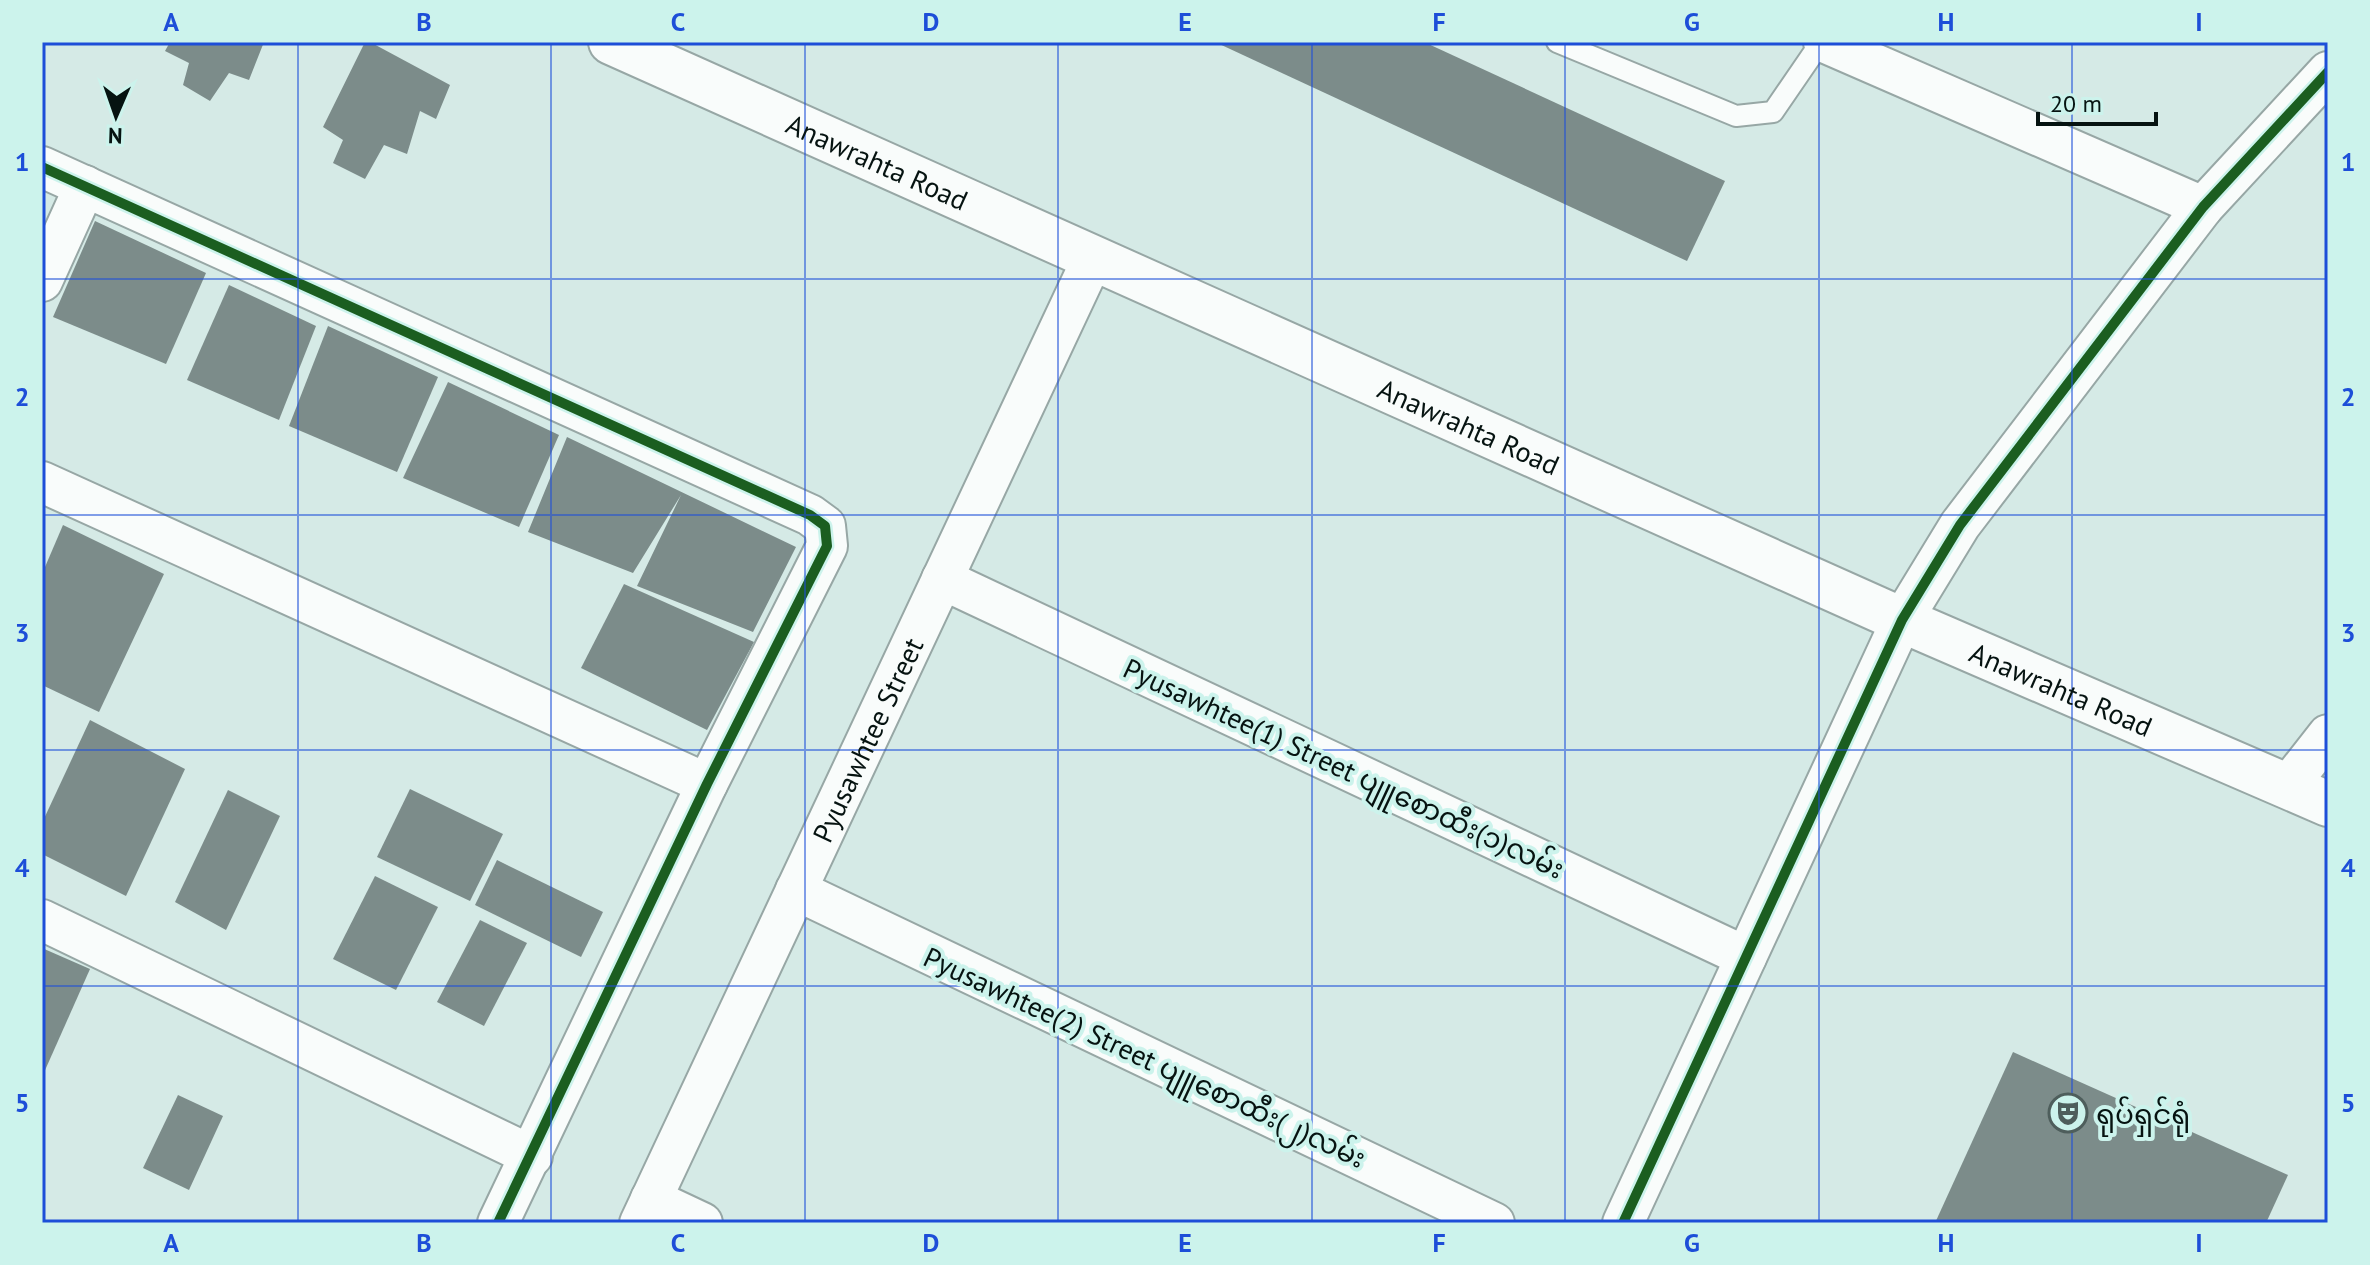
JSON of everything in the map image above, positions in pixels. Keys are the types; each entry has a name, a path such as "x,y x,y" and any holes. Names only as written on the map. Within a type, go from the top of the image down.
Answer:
{"main road":[{"name":"Anawrahta Road","path":"611,42 1902,620 2328,804"}],"street":[{"path":"1822,42 2203,207"},
{"path":"1623,1223 1902,620 1960,525 2203,207 2328,72"},
{"path":"42,167 810,515 825,526 827,546 707,784 498,1223"},
{"path":"42,281 85,186"},
{"name":"Pyusawhtee Street","path":"645,1211 1093,258"},
{"path":"42,482 707,784"},
{"name":"Pyusawhtee(1) Street ပျူစောထီး(၁)လမ်း","path":"942,579 1746,957"},
{"path":"2288,786 2328,735"},
{"name":"Pyusawhtee(2) Street ပျူစောထီး(၂)လမ်း","path":"796,890 1494,1223"},
{"path":"42,920 532,1156"},
{"path":"645,1211 702,1223"}],"lane":[{"path":"1557,42 1736,116 1773,112 1822,42"}],"building":[{"path":"170,42 264,42 249,80 229,73 210,101 183,85 189,63 165,51"},
{"path":"365,42 450,85 436,119 420,111 407,154 384,145 365,179 333,163 343,140 323,127"},
{"path":"1215,42 1424,42 1725,181 1687,261"},
{"path":"95,221 206,273 166,364 53,317"},
{"path":"229,285 316,326 279,420 187,380"},
{"path":"328,326 438,377 397,472 289,426"},
{"path":"448,382 559,435 519,527 403,478"},
{"path":"567,437 796,547 753,632 637,586 681,495 633,573 528,532"},
{"path":"63,525 164,574 99,712 42,685 42,574"},
{"path":"624,584 754,642 707,730 581,668"},
{"path":"90,720 185,769 126,896 42,854 42,823"},
{"path":"410,789 503,834 470,901 377,857"},
{"path":"228,790 280,816 226,930 175,902"},
{"path":"497,860 603,912 581,957 475,905"},
{"path":"375,876 438,907 396,990 333,959"},
{"path":"480,920 527,943 484,1026 437,1002"},
{"path":"42,948 90,969 42,1077"},
{"name":"ရုပ်ရှင်ရုံ","path":"2013,1052 2288,1175 2266,1223 1935,1223"},
{"path":"178,1095 223,1116 189,1190 143,1168"}],"cycle path":[{"path":"1623,1223 1902,620 1960,525 2203,207 2328,72"},
{"path":"42,167 810,515 825,526 827,546 707,784 498,1223"}],"place":[{"name":"ရုပ်ရှင်ရုံ","path":"2068,1113"}]}
